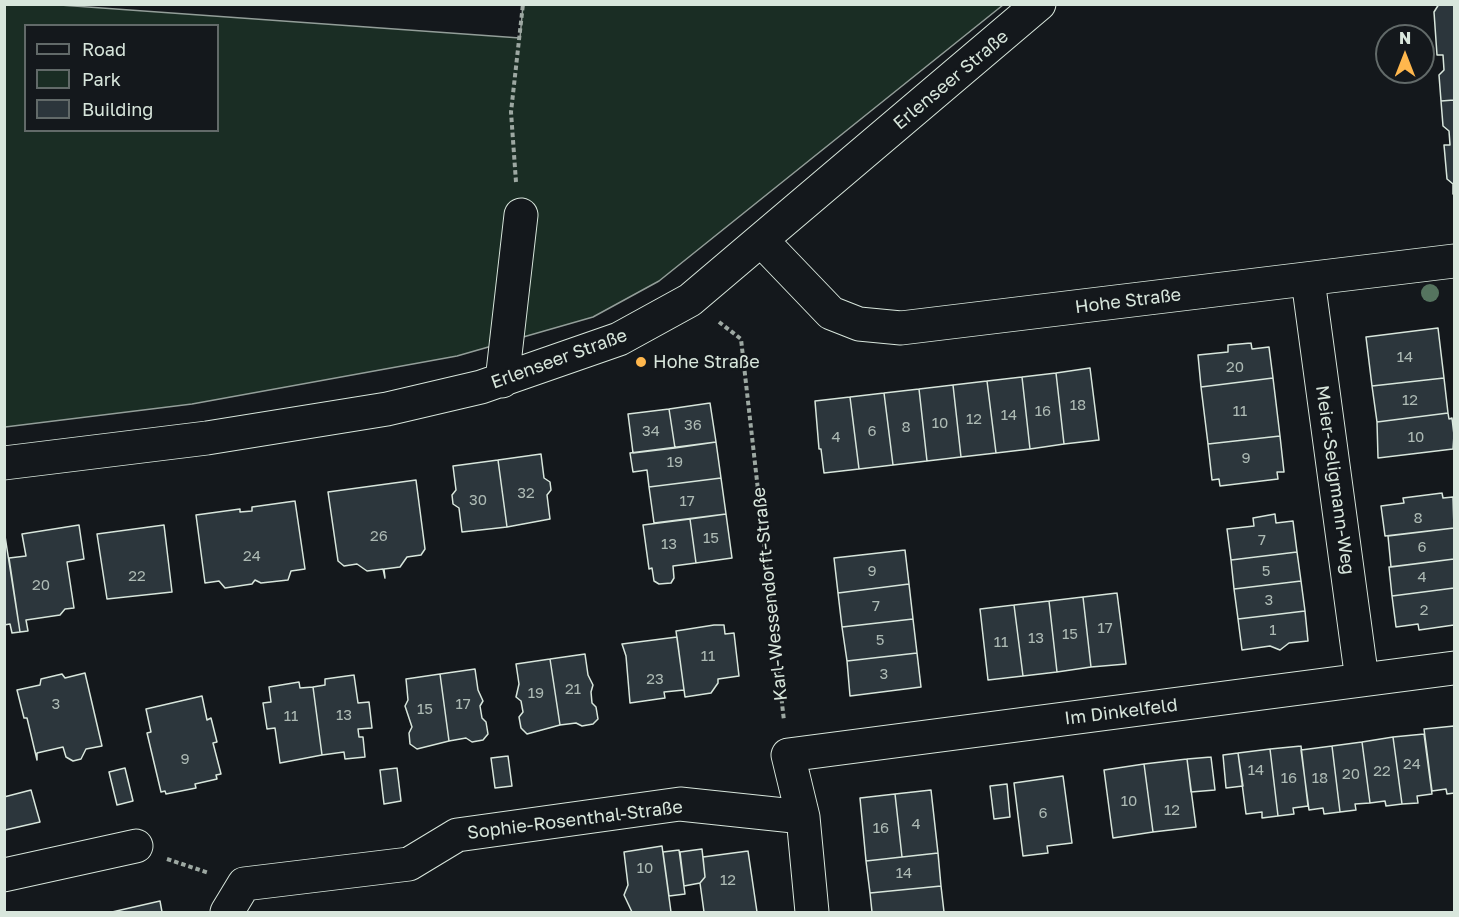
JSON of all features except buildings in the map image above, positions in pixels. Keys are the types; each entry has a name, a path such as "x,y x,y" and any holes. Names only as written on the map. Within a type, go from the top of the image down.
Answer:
{"street":[{"name":"Erlenseer Straße","path":"4,463 207,438 387,409 502,381 619,339 690,300 1039,4"},
{"path":"502,381 521,215"},
{"name":"Hohe Straße","path":"762,241 831,312 859,324 901,328 1455,261"},
{"name":"Meier-Seligmann-Weg","path":"1308,280 1362,681"},
{"name":"Im Dinkelfeld","path":"788,755 1455,668"},
{"path":"788,755 803,817 813,912"},
{"name":"Sophie-Rosenthal-Straße","path":"244,884 409,864 457,835 680,804 803,817"},
{"path":"4,875 136,846"},
{"path":"227,912 244,884"}],"path":[{"path":"521,215 521,199 513,174 512,112 523,4"},
{"name":"Karl-Wessendorft-Straße","path":"690,300 741,339 788,755"},
{"path":"136,846 244,884"}],"green space":[{"path":"4,5 60,5 520,38 523,5 1003,5 659,281 593,317 457,356 192,404 5,427"}],"place":[{"name":"Hohe Straße","path":"641,362"}]}
